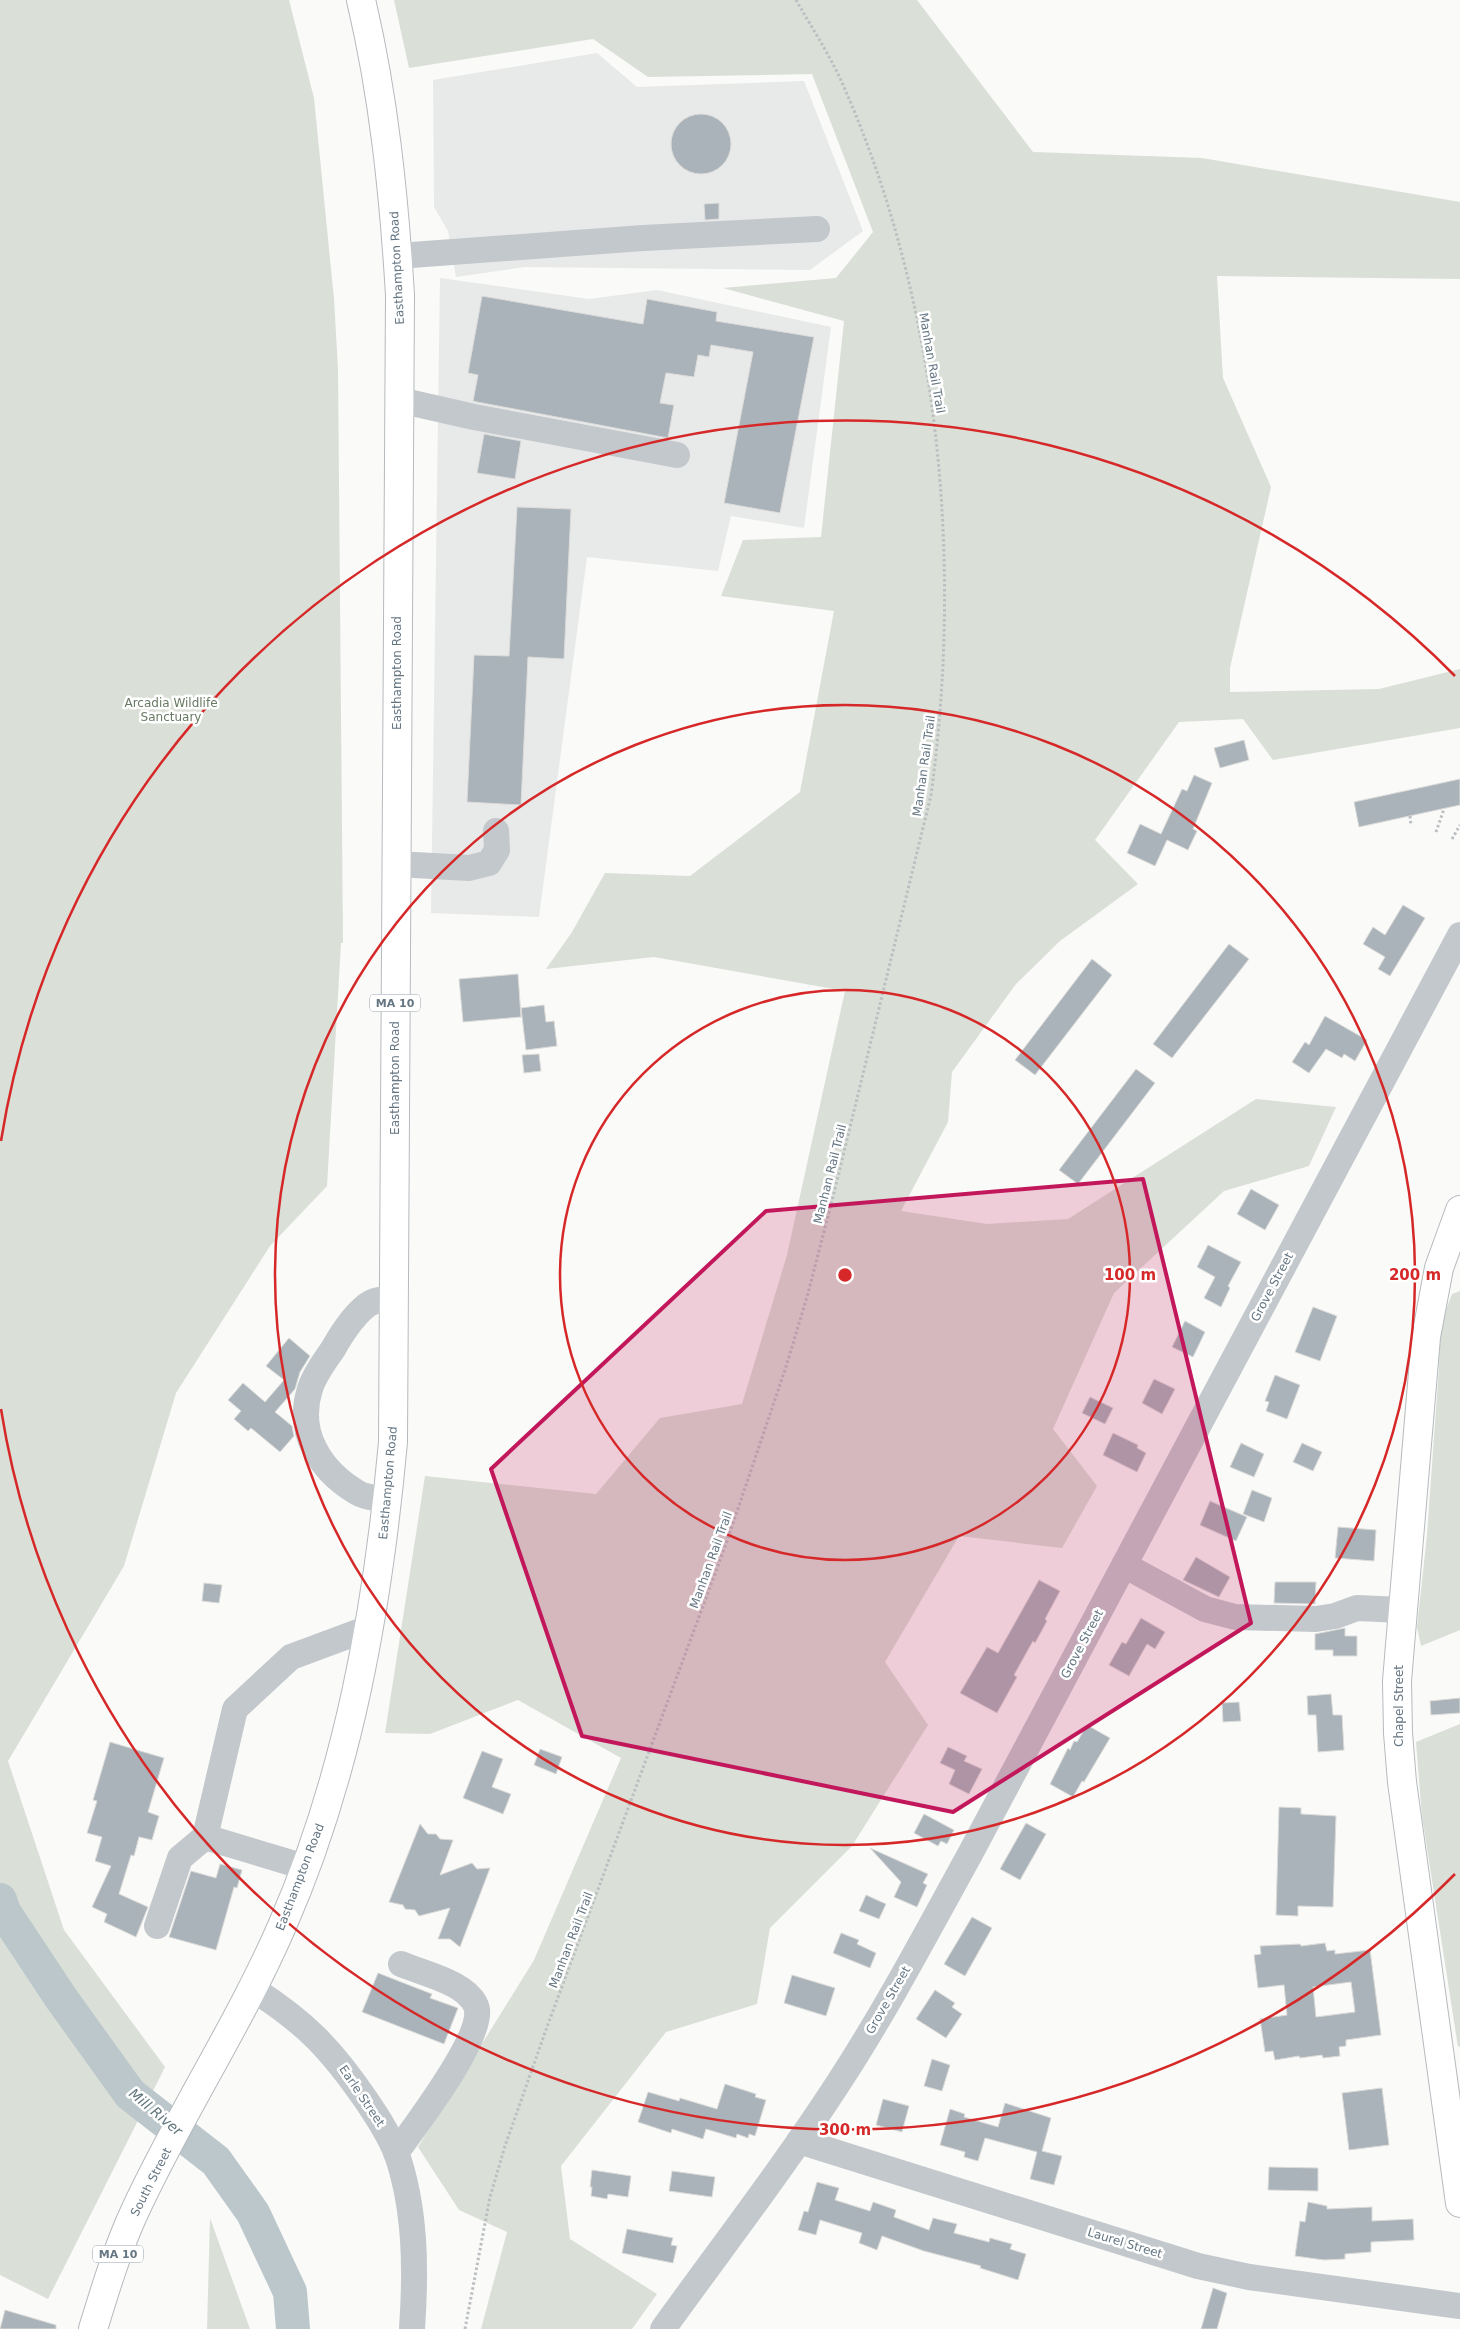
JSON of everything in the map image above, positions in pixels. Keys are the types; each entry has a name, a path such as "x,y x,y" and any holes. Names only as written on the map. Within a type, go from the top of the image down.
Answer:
{"main road":[{"name":"Easthampton Road","path":"253,1988 283,1924 305,1867 341,1754 368,1628 385,1530 393,1442 400,295 386,136 361,0"},
{"name":"Chapel Street","path":"1460,1210 1439,1268 1431,1305 1402,1610 1398,1682 1398,1733 1402,1782 1456,2140 1460,2203"},
{"name":"South Street","path":"93,2329 125,2236 150,2182 253,1988"}],"street":[{"path":"398,256 643,238 817,229"},
{"path":"399,400 677,455"},
{"path":"396,864 469,868 490,863 497,850 496,831"},
{"name":"Grove Street","path":"663,2329 840,2081 898,1983 969,1856 1460,935"},
{"path":"387,1500 359,1494 335,1475 317,1456 310,1441 305,1417 310,1387 352,1321 365,1307 374,1301 394,1299"},
{"path":"1124,1565 1205,1609 1235,1618 1316,1619 1335,1616 1356,1608 1402,1610"},
{"path":"157,1926 180,1858 206,1837 235,1709 291,1658 368,1628"},
{"path":"206,1837 305,1867"},
{"path":"396,2153 451,2074 475,2026 477,2010 470,1996 455,1985 401,1964"},
{"name":"Earle Street","path":"253,1988 298,2019 334,2056 382,2124 396,2153 408,2200 411,2227 414,2262 412,2329"},
{"name":"Laurel Street","path":"799,2141 1198,2266 1249,2277 1460,2306"}],"path":[{"name":"Manhan Rail Trail","path":"465,2329 490,2197 508,2138 726,1544 788,1361 832,1202 931,795 943,682 945,586 937,454 927,376 903,262 872,161 843,84 796,0"},
{"path":"1436,832 1444,808"},
{"path":"1410,816 1411,826"},
{"path":"1452,839 1460,825"}],"highlighted area":[{"path":"1143,1179 1251,1623 953,1812 582,1736 491,1469 766,1211"}],"shaded area":[{"path":"597,53 637,87 804,81 863,231 810,270 525,267 456,277 448,231 434,207 433,80"},
{"path":"440,278 589,299 657,290 831,327 804,528 731,516 718,571 587,557 539,917 431,913"}],"green space":[{"name":"Arcadia Wildlife Sanctuary","path":"0,0 289,0 314,98 334,299 338,369 343,943 341,943 327,1186 270,1246 176,1393 124,1566 8,1761 64,1930 165,2067 48,2299 0,2275"},
{"path":"394,0 917,0 1033,152 1202,158 1460,202 1460,279 1217,276 1223,378 1271,487 1230,668 1230,692 1379,689 1460,669 1460,728 1273,760 1243,719 1179,722 1095,840 1138,884 1060,941 1016,984 952,1072 948,1122 901,1211 987,1224 1068,1219 1256,1099 1336,1107 1309,1166 1224,1191 1114,1293 1053,1429 1097,1486 1062,1548 959,1536 885,1662 928,1725 852,1846 770,1928 757,2004 666,2032 561,2166 570,2239 657,2294 632,2329 481,2329 507,2232 459,2210 418,2147 534,1960 621,1758 518,1700 430,1734 385,1733 425,1476 596,1494 660,1418 742,1404 787,1255 845,991 654,957 546,969 572,932 605,873 690,876 800,792 834,611 721,596 743,540 821,537 844,321 723,288 836,278 873,232 812,74 648,77 593,39 409,68"},
{"path":"1460,1291 1460,1630 1421,1646 1417,1627 1427,1535 1439,1367 1440,1326 1452,1294"},
{"path":"1460,1724 1460,2046 1458,2047 1422,1816 1416,1742"},
{"path":"210,2218 250,2329 207,2329"}],"building":[{"path":"695,114 707,114 718,119 726,127 731,138 729,156 718,169 707,174 695,174 684,169 676,161 671,150 671,138 676,127 684,119"},
{"path":"719,203 719,219 705,220 704,204"},
{"path":"482,296 643,324 647,299 717,312 716,321 814,337 780,513 724,503 753,352 711,345 709,357 698,355 694,377 666,373 660,403 674,405 668,438 477,402 473,401 478,375 468,373"},
{"path":"484,434 521,441 515,479 477,473"},
{"path":"517,507 571,509 564,659 528,657 521,805 467,802 474,655 509,656"},
{"path":"1244,740 1249,760 1220,768 1214,748"},
{"path":"1194,775 1212,783 1193,829 1197,831 1188,850 1167,840 1155,866 1127,853 1140,824 1161,834 1182,789 1187,791"},
{"path":"1460,779 1460,805 1359,827 1354,802"},
{"path":"1403,905 1425,918 1390,976 1378,969 1385,957 1363,944 1373,927 1385,935"},
{"path":"1229,944 1249,959 1172,1058 1153,1044"},
{"path":"1092,959 1112,975 1035,1075 1015,1060"},
{"path":"518,974 521,1017 463,1022 459,979"},
{"path":"544,1005 546,1022 554,1021 557,1046 526,1050 521,1008"},
{"path":"1325,1016 1367,1040 1355,1061 1344,1054 1342,1058 1326,1049 1309,1073 1292,1062 1305,1042 1309,1045"},
{"path":"539,1054 541,1071 524,1073 522,1055"},
{"path":"1136,1069 1155,1083 1078,1184 1059,1170"},
{"path":"1251,1189 1279,1205 1265,1230 1237,1214"},
{"path":"1208,1245 1241,1262 1228,1286 1230,1288 1221,1307 1204,1298 1215,1277 1197,1267"},
{"path":"1313,1307 1337,1316 1320,1361 1295,1352"},
{"path":"1185,1321 1205,1332 1193,1357 1172,1347"},
{"path":"289,1338 310,1356 300,1372 295,1389 275,1412 292,1426 294,1436 280,1452 251,1428 248,1431 234,1419 241,1411 228,1400 243,1383 265,1402 284,1380 266,1366"},
{"path":"1275,1375 1300,1385 1287,1419 1266,1411 1269,1402 1265,1401"},
{"path":"1154,1379 1175,1389 1162,1414 1142,1403"},
{"path":"1090,1397 1113,1408 1105,1424 1082,1413"},
{"path":"1113,1433 1138,1445 1137,1448 1146,1453 1137,1472 1103,1455"},
{"path":"1241,1443 1264,1454 1254,1477 1230,1467"},
{"path":"1302,1443 1322,1452 1313,1471 1293,1462"},
{"path":"1252,1490 1272,1498 1264,1522 1243,1514"},
{"path":"1210,1501 1247,1517 1236,1541 1200,1525"},
{"path":"1338,1527 1376,1530 1374,1561 1335,1558"},
{"path":"1196,1557 1230,1577 1219,1597 1183,1580"},
{"path":"1039,1580 1060,1591 1035,1643 1033,1641 1014,1675 1017,1677 997,1713 960,1693 987,1647 998,1653"},
{"path":"1275,1582 1316,1582 1315,1604 1274,1603"},
{"path":"204,1583 222,1585 219,1603 202,1601"},
{"path":"1141,1618 1165,1632 1155,1649 1147,1644 1129,1676 1109,1665 1122,1642 1126,1644"},
{"path":"1345,1628 1345,1636 1357,1636 1357,1656 1333,1656 1333,1650 1315,1650 1315,1634"},
{"path":"1331,1694 1333,1715 1342,1715 1344,1750 1318,1752 1316,1715 1308,1715 1307,1696"},
{"path":"1460,1698 1460,1713 1431,1715 1430,1701"},
{"path":"1239,1702 1241,1721 1223,1722 1222,1703"},
{"path":"1087,1725 1110,1738 1073,1797 1050,1784 1068,1748 1070,1750 1074,1741 1077,1742"},
{"path":"110,1742 164,1758 148,1812 159,1816 152,1840 139,1837 134,1856 131,1855 119,1894 148,1907 136,1937 104,1922 107,1914 92,1907 111,1866 95,1861 102,1837 87,1833 97,1801 93,1800"},
{"path":"948,1747 967,1756 964,1761 982,1769 969,1794 949,1784 955,1770 940,1763"},
{"path":"540,1749 562,1757 556,1774 534,1765"},
{"path":"482,1751 503,1759 492,1787 511,1794 503,1814 463,1798"},
{"path":"1279,1807 1301,1808 1301,1814 1336,1816 1333,1907 1298,1906 1298,1916 1276,1915"},
{"path":"924,1814 954,1830 947,1844 941,1841 938,1846 914,1833"},
{"path":"1026,1823 1046,1834 1020,1880 1000,1869"},
{"path":"420,1824 428,1834 436,1834 440,1839 453,1840 440,1875 472,1863 477,1869 490,1868 460,1947 450,1939 438,1939 450,1908 419,1916 415,1910 405,1909 403,1905 389,1902"},
{"path":"870,1848 928,1874 923,1883 927,1885 917,1907 894,1897 901,1882"},
{"path":"220,1864 242,1870 237,1888 234,1887 216,1950 169,1937 191,1871 216,1878"},
{"path":"866,1895 886,1904 879,1919 859,1911"},
{"path":"972,1917 992,1928 965,1976 944,1964"},
{"path":"841,1933 859,1940 857,1944 876,1953 870,1968 833,1953"},
{"path":"1325,1943 1327,1951 1335,1950 1335,1954 1370,1950 1381,2035 1346,2040 1346,2046 1339,2047 1340,2056 1323,2058 1322,2055 1300,2058 1299,2056 1275,2060 1273,2051 1265,2052 1260,2019 1287,2015 1284,1985 1258,1988 1254,1955 1261,1954 1260,1946 1300,1944 1301,1946","holes":["1351,1982 1355,2012 1316,2017 1313,1987"]},
{"path":"378,1973 432,1994 430,1998 458,2008 444,2044 362,2012"},
{"path":"792,1975 835,1988 826,2016 784,2003"},
{"path":"935,1990 955,2003 952,2007 962,2014 946,2038 916,2019"},
{"path":"932,2059 950,2065 942,2091 924,2086"},
{"path":"725,2084 756,2094 755,2097 766,2100 755,2136 749,2134 748,2138 737,2134 736,2138 706,2129 703,2139 672,2129 671,2133 638,2122 648,2092 679,2101 680,2098 717,2109"},
{"path":"1382,2088 1389,2145 1349,2150 1342,2093"},
{"path":"883,2099 909,2106 902,2132 876,2125"},
{"path":"1005,2103 1051,2118 1042,2151 1062,2156 1054,2185 1030,2179 1037,2152 985,2138 978,2161 964,2157 965,2152 940,2145 950,2109 965,2114 964,2117 998,2127"},
{"path":"1269,2167 1318,2168 1318,2191 1268,2190"},
{"path":"592,2170 631,2176 628,2197 608,2194 607,2199 591,2196"},
{"path":"672,2171 715,2177 712,2197 669,2191"},
{"path":"817,2182 839,2188 835,2200 870,2211 873,2202 896,2210 894,2217 929,2230 933,2218 957,2224 954,2233 989,2242 990,2238 1012,2244 1010,2249 1026,2254 1018,2280 980,2268 981,2266 924,2251 882,2236 877,2250 859,2243 862,2233 820,2220 816,2235 798,2230 804,2211 808,2212"},
{"path":"1308,2202 1327,2206 1327,2209 1372,2207 1372,2221 1413,2219 1414,2240 1371,2242 1371,2252 1345,2254 1345,2259 1324,2260 1295,2256 1300,2221 1305,2222"},
{"path":"627,2229 673,2238 671,2245 677,2246 673,2263 622,2253"},
{"path":"1213,2288 1227,2293 1217,2329 1201,2329"},
{"path":"5,2310 56,2325 56,2329 0,2329"}],"waterway":[{"name":"Mill River","path":"0,1900 4,1912 61,1998 130,2094 216,2161 253,2213 290,2292 293,2329"}]}
